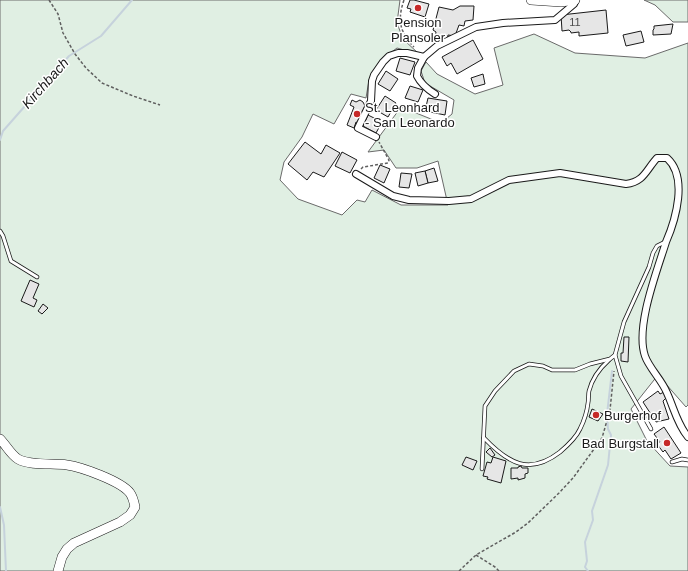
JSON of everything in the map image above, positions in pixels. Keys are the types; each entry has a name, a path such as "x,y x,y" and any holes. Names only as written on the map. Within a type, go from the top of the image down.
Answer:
{"street":[{"path":"531,0 561,2 576,0"},
{"path":"435,94 420,82 417,76 418,68 424,57 437,46 476,27 503,23 555,20 574,4 576,0"},
{"path":"376,137 358,128 371,100 372,81 374,75 389,56 407,52 424,57"},
{"path":"356,174 393,196 409,200 449,201 471,199 509,180 560,173 626,184 634,183 641,179 657,158 667,158 676,169 678,178 678,198 670,231 644,315 642,331 643,346 645,356 667,393 682,429 688,437"},
{"path":"0,439 19,460 81,467 121,485 130,493 133,499 135,507 130,515 120,522 74,543 66,549 58,571"}],"lane":[{"path":"0,230 11,261 37,277"},
{"path":"652,429 621,376 615,356 624,322 649,267 653,253 657,246 666,242"},
{"path":"484,438 497,451 516,462 529,465 540,464 554,457 566,447 580,431 588,403 589,390 594,378 601,367 615,356"},
{"path":"482,469 485,406 495,391 514,371 529,364 543,366 552,370 575,370 590,364 610,359"},
{"path":"672,462 688,460"}],"path":[{"path":"49,0 58,14 63,32 86,68 102,83 160,105"},
{"path":"404,0 400,24 402,31 407,40 424,57"},
{"path":"356,174 363,167 389,162 376,137"},
{"path":"459,571 476,556 516,532 528,522 559,493 599,443 607,422 614,371"},
{"path":"476,556 495,566 500,571"}],"green space":[{"path":"0,0 400,0 397,23 403,39 419,54 397,48 382,59 369,80 366,98 351,94 334,124 313,114 302,137 284,162 280,180 298,199 342,215 357,200 365,202 372,190 401,205 448,205 438,161 417,168 396,168 384,150 368,152 401,107 441,123 452,114 454,100 425,83 421,71 426,62 437,74 475,94 503,85 494,48 534,34 575,53 645,58 688,43 688,405 686,407 658,375 631,409 647,441 670,466 688,467 688,571 0,571"},
{"path":"644,0 688,0 688,22 673,22 655,5"}],"building":[{"name":"Pension Plansoler","path":"410,0 429,4 425,17 410,12 411,9 407,8"},
{"path":"460,6 474,6 473,20 465,21 464,26 459,25 455,36 448,35 447,41 435,39 436,32 433,30 439,7 453,10"},
{"path":"606,10 608,33 579,36 579,32 571,33 569,30 562,31 561,15"},
{"path":"673,24 671,34 653,35 654,26"},
{"path":"641,31 644,42 626,46 623,35"},
{"path":"473,40 483,59 457,74 451,63 447,66 442,57"},
{"path":"400,58 415,62 410,75 396,71"},
{"path":"386,71 398,79 390,91 378,84"},
{"path":"483,74 485,84 474,87 471,78"},
{"path":"410,86 423,90 418,102 405,98"},
{"path":"385,96 396,103 388,117 376,110"},
{"path":"428,98 447,101 445,115 425,111"},
{"name":"St. Leonhard - San Leonardo","path":"352,100 356,102 360,100 365,106 358,123 356,122 354,128 347,125 354,107 350,105"},
{"path":"368,115 382,122 376,133 363,126"},
{"path":"305,142 321,154 326,145 340,153 324,177 313,172 307,180 288,164"},
{"path":"342,152 357,160 350,173 335,166"},
{"path":"380,165 390,169 384,183 374,178"},
{"path":"434,168 438,181 428,183 425,171"},
{"path":"425,171 428,183 418,186 415,173"},
{"path":"401,173 412,174 409,188 399,187"},
{"path":"30,280 39,284 33,298 37,300 34,307 21,301"},
{"path":"43,304 48,308 42,314 38,311"},
{"path":"624,337 629,337 628,362 621,361"},
{"path":"658,391 660,394 664,392 666,398 663,401 669,419 656,422 643,402"},
{"name":"Burgerhof","path":"592,409 603,414 598,421 589,417"},
{"name":"Bad Burgstall","path":"664,427 681,453 671,459 665,450 663,452 657,444 660,442 654,434"},
{"path":"490,448 495,455 492,457 486,452"},
{"path":"466,457 477,461 473,470 462,465"},
{"path":"493,457 506,461 501,483 487,479 488,477 483,476 487,462 491,463"},
{"path":"521,466 522,468 528,468 528,473 525,474 525,478 518,480 518,478 511,479 511,468 518,468"}],"waterway":[{"name":"Kirchbach","path":"0,140 3,131 69,56 101,36 132,0"},
{"path":"588,571 585,567 587,561 585,542 593,520 592,511 608,465 611,435 608,429 607,414 612,371"},
{"name":"Kirchbach","path":"0,507 4,525 6,571"}],"place":[{"name":"Pension Plansoler","path":"418,8"},
{"name":"St. Leonhard - San Leonardo","path":"357,114"},
{"name":"Burgerhof","path":"596,415"},
{"name":"Bad Burgstall","path":"667,443"}]}
